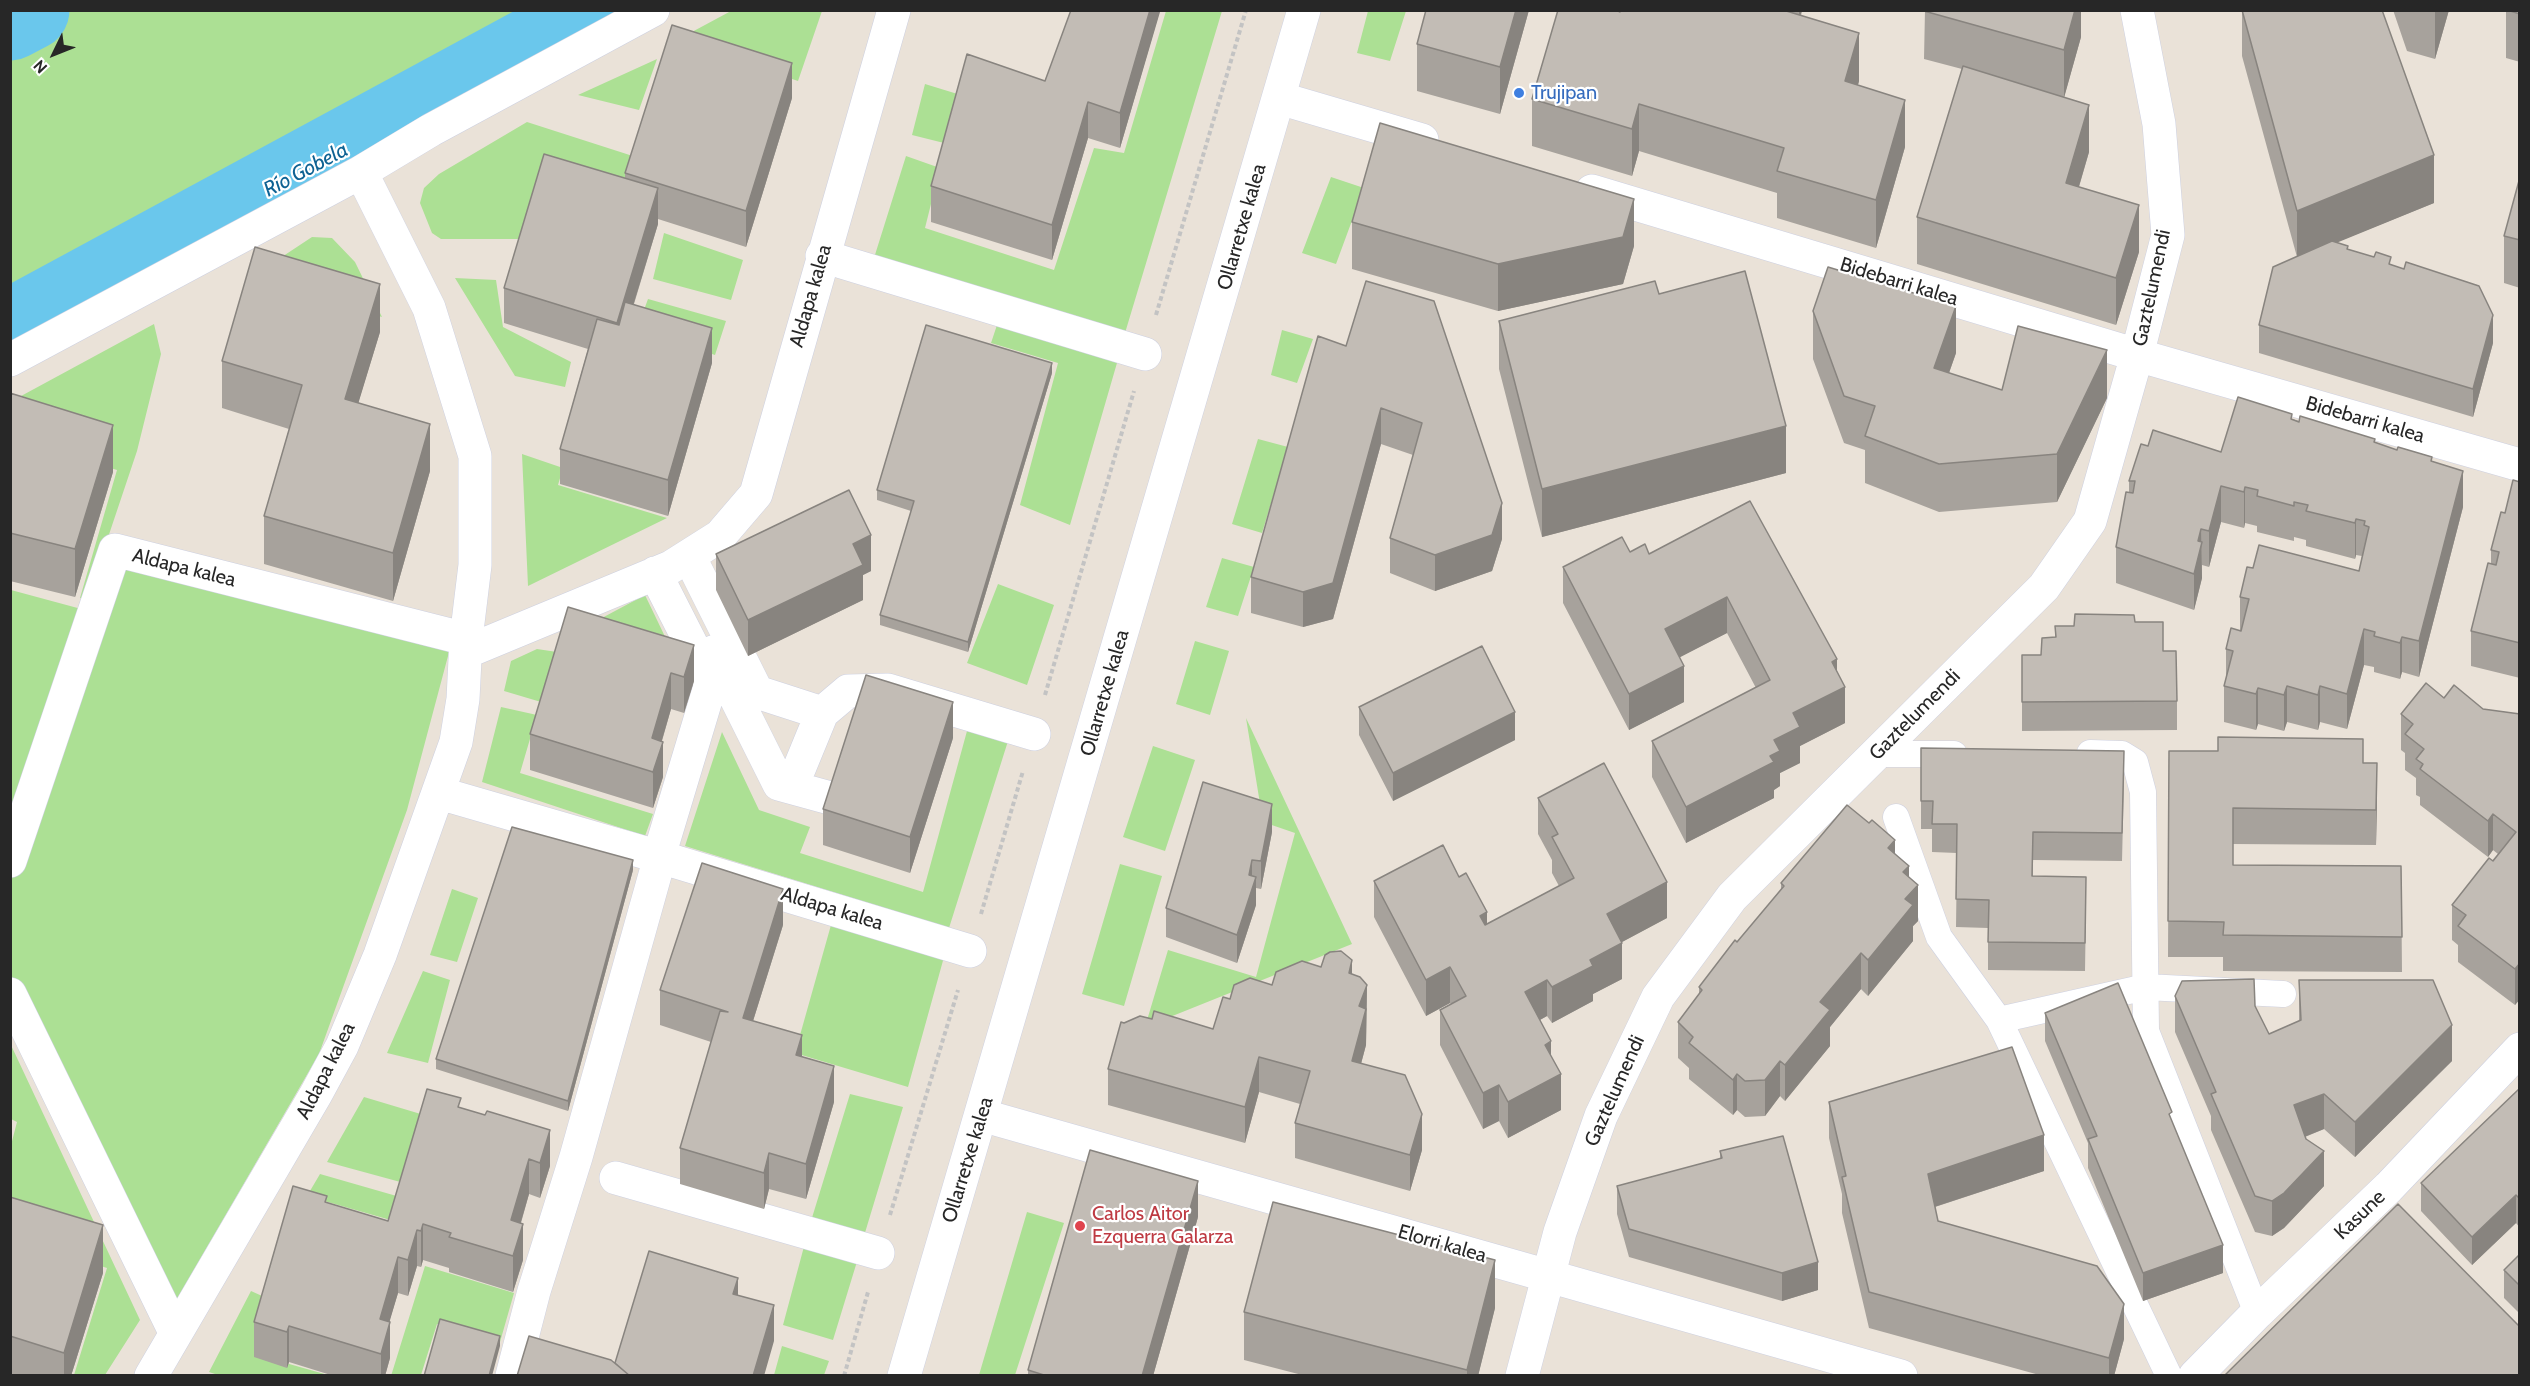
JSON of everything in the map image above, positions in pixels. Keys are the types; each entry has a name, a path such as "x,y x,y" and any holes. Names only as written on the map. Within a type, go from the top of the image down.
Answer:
{"street":[{"path":"10,360 361,172 430,130 653,10"},
{"name":"Aldapa kalea","path":"10,861 115,550 466,646 671,565 720,536 756,494 894,10"},
{"name":"Ollarretxe kalea","path":"904,1376 1304,10"},
{"name":"Gaztelumendi","path":"1522,1376 1560,1232 1600,1116 1658,997 1732,897 2044,587 2090,521 2168,235 2159,124 2137,10"},
{"path":"1280,98 1448,148"},
{"name":"Aldapa kalea","path":"151,1376 342,1046 380,955 456,742 463,699 475,565 475,456 429,308 361,172"},
{"name":"Bidebarri kalea","path":"1563,182 2137,355 2520,465"},
{"path":"822,256 1145,354"},
{"path":"671,565 757,692 822,713"},
{"path":"671,565 779,784 830,798"},
{"path":"512,1376 534,1290 576,1157 659,857 711,683 671,565"},
{"path":"800,769 822,713 848,691 888,690 1034,734"},
{"name":"Aldapa kalea","path":"439,793 970,951"},
{"path":"10,994 175,1332"},
{"name":"Kasune","path":"2195,1376 2257,1313 2389,1187 2520,1049"},
{"name":"Elorri kalea","path":"981,1114 1901,1376"},
{"path":"616,1178 878,1253"}],"lane":[{"path":"2070,753 2122,754 2135,762 2143,792 2146,1031 2257,1313"},
{"path":"1876,754 1978,754"},
{"path":"1896,817 1940,936 1999,1020 2169,1376"},
{"path":"1999,1020 2146,987 2283,994"}],"green space":[{"path":"29,11 600,11 11,334 11,20"},
{"path":"731,11 822,11 798,81 677,40"},
{"path":"1166,11 1222,11 1125,333 874,258 906,156 940,168 925,228 1054,270 1094,148 1124,153"},
{"path":"1368,11 1406,11 1390,61 1357,53"},
{"path":"657,59 639,110 578,95"},
{"path":"925,84 964,96 948,144 912,135"},
{"path":"527,122 639,158 623,209 526,239 441,239 432,233 420,203 424,188 439,174"},
{"path":"1331,177 1364,188 1336,264 1302,253"},
{"path":"664,233 743,260 731,300 653,279"},
{"path":"312,237 332,238 355,262 382,317 250,278"},
{"path":"455,278 496,280 503,327 571,362 565,387 515,376"},
{"path":"648,299 726,321 715,355 637,329"},
{"path":"1000,316 1119,356 1070,525 1020,505 1058,363 991,343"},
{"path":"154,324 161,354 137,451 87,600 80,598 117,470 11,438 10,402"},
{"path":"1282,330 1313,339 1297,383 1271,375"},
{"path":"1258,439 1288,447 1262,533 1232,524"},
{"path":"522,454 563,468 558,485 667,518 528,586"},
{"path":"113,538 456,626 407,810 319,1054 163,1323 11,996 10,843"},
{"path":"1222,558 1254,567 1238,616 1206,607"},
{"path":"998,584 1054,605 1027,685 967,663"},
{"path":"11,590 85,610 11,829"},
{"path":"645,595 681,670 570,635"},
{"path":"1195,641 1229,651 1210,715 1176,704"},
{"path":"537,649 557,652 541,702 504,691 511,661"},
{"path":"501,707 537,715 520,773 653,814 645,836 482,782"},
{"path":"1246,718 1352,944 1145,1027 1168,950 1256,977 1295,833 1263,822"},
{"path":"967,731 1008,741 949,928 685,846 722,732 759,810 810,827 800,853 923,892"},
{"path":"1153,746 1195,760 1165,851 1123,837"},
{"path":"1120,864 1162,876 1124,1006 1082,994"},
{"path":"452,889 478,898 457,962 430,955"},
{"path":"831,925 944,957 908,1087 795,1053"},
{"path":"423,971 450,980 428,1063 387,1053"},
{"path":"10,1043 140,1320 105,1375 74,1375 107,1268 11,1237 11,1145 17,1122 11,1119"},
{"path":"850,1094 903,1107 864,1236 811,1221"},
{"path":"364,1097 424,1115 404,1183 327,1162"},
{"path":"320,1174 400,1197 394,1221 307,1196"},
{"path":"1027,1212 1064,1223 1015,1375 979,1375"},
{"path":"806,1239 859,1255 833,1340 783,1325"},
{"path":"425,1266 514,1293 500,1342 437,1324 421,1375 391,1376"},
{"path":"251,1291 271,1300 254,1354 328,1375 221,1376 209,1372"},
{"path":"782,1346 829,1361 824,1375 774,1375"}],"building":[{"path":"1071,10 1150,10 1120,113 1088,102 1052,225 931,186 967,54 1045,81"},
{"path":"1426,10 1516,10 1500,67 1417,44"},
{"path":"1558,10 1616,10 1620,12 1621,10 1783,10 1859,33 1845,81 1905,100 1876,200 1777,171 1784,148 1639,104 1632,129 1532,99"},
{"path":"1925,10 2075,10 2064,50"},
{"path":"2242,10 2382,10 2434,155 2297,211"},
{"path":"2507,10 2520,10 2520,14"},
{"path":"672,25 792,63 746,211 625,173"},
{"path":"1963,66 2089,105 2066,183 2139,205 2116,278 1917,217"},
{"path":"1380,123 1634,199 1623,237 1498,264 1352,222"},
{"path":"544,154 658,188 617,323 504,288"},
{"path":"2520,177 2520,240 2504,236"},
{"path":"2332,241 2348,246 2347,249 2374,257 2376,252 2391,257 2389,264 2404,269 2406,262 2479,286 2493,315 2473,389 2259,325 2273,267"},
{"path":"255,247 380,284 345,399 430,424 393,553 264,516 302,385 222,361"},
{"path":"1828,267 1956,306 1934,368 2002,390 2018,326 2107,350 2057,454 1939,464 1865,436 1875,406 1844,396 1813,311"},
{"path":"1745,271 1786,426 1542,489 1499,321 1655,281 1659,294"},
{"path":"1366,281 1434,301 1502,503 1492,535 1435,555 1390,538 1422,423 1381,408 1333,583 1303,592 1251,577 1318,336 1346,346"},
{"path":"625,302 712,328 668,480 560,449 597,319 619,325"},
{"path":"926,325 1052,363 968,642 880,615 914,501 877,490"},
{"path":"10,393 113,425 75,549 10,533"},
{"path":"2238,397 2292,414 2291,419 2299,422 2300,416 2375,439 2374,442 2397,450 2398,447 2432,457 2431,461 2463,471 2419,641 2402,637 2400,643 2374,636 2375,632 2364,629 2347,694 2320,686 2318,695 2287,686 2284,695 2258,688 2256,694 2224,686 2233,651 2226,649 2231,628 2241,631 2249,599 2240,597 2247,567 2253,568 2259,545 2359,571 2369,527 2364,525 2365,521 2356,519 2355,523 2306,511 2308,505 2294,502 2294,506 2257,496 2258,490 2245,487 2244,492 2221,486 2209,531 2201,529 2198,541 2202,542 2194,574 2116,547 2126,492 2133,493 2135,481 2129,481 2141,444 2148,446 2153,430 2221,452"},
{"path":"2513,480 2520,482 2520,643 2471,631 2488,563 2496,565 2499,552 2491,550 2501,512 2505,513"},
{"path":"849,490 871,535 853,544 863,565 748,620 716,554"},
{"path":"1750,501 1837,659 1832,662 1845,687 1793,713 1800,727 1774,740 1780,751 1770,756 1774,762 1686,807 1652,741 1770,680 1727,597 1665,629 1684,666 1629,694 1563,567 1622,537 1630,552 1645,544 1649,554"},
{"path":"568,607 694,645 684,677 671,673 652,738 663,742 653,772 530,734"},
{"path":"2075,614 2134,615 2135,622 2163,622 2163,651 2176,651 2177,701 2022,702 2022,655 2041,655 2042,638 2056,637 2055,626 2074,626"},
{"path":"1482,646 1515,712 1393,773 1359,707"},
{"path":"866,675 953,702 910,837 823,809"},
{"path":"2426,683 2444,698 2454,685 2483,709 2520,714 2520,963 2515,969 2458,926 2466,915 2452,905 2489,858 2493,861 2516,832 2493,814 2488,821 2420,769 2423,764 2416,759 2424,749 2405,734 2413,724 2401,714"},
{"path":"2218,737 2363,739 2363,763 2377,763 2376,810 2233,808 2233,865 2401,866 2402,937 2223,935 2224,922 2168,921 2169,751 2218,751"},
{"path":"1921,748 2124,751 2122,833 2033,832 2032,876 2086,877 2085,943 1988,942 1989,900 1956,899 1957,824 1932,824 1933,801 1921,801"},
{"path":"1604,763 1667,882 1607,914 1622,943 1590,960 1593,966 1552,987 1547,980 1525,992 1551,1041 1545,1045 1561,1074 1508,1102 1499,1085 1483,1093 1440,1010 1466,996 1450,967 1426,980 1374,881 1443,845 1459,877 1466,873 1487,912 1480,916 1485,925 1574,878 1552,837 1558,834 1538,798"},
{"path":"1203,782 1272,804 1261,861 1252,860 1249,875 1256,877 1237,935 1166,908"},
{"path":"1847,805 1869,823 1872,820 1895,840 1888,848 1909,866 1903,872 1918,885 1905,899 1913,905 1868,960 1861,953 1820,1002 1830,1010 1785,1065 1780,1061 1765,1080 1745,1081 1737,1074 1733,1080 1689,1043 1693,1037 1678,1022 1702,990 1699,987 1735,940 1737,942 1784,886 1781,883"},
{"path":"512,827 633,860 568,1101 436,1059"},
{"path":"702,863 783,889 743,1018 802,1035 796,1055 834,1066 806,1164 769,1153 764,1173 680,1148 720,1011 728,1012 660,990"},
{"path":"1341,951 1352,960 1349,973 1360,977 1367,985 1359,1006 1366,1009 1352,1061 1405,1075 1422,1114 1410,1155 1295,1123 1310,1071 1259,1057 1245,1107 1108,1069 1121,1022 1124,1023 1140,1016 1152,1019 1154,1011 1213,1029 1223,997 1230,999 1234,985 1250,978 1272,985 1276,972 1302,961 1321,967 1325,955"},
{"path":"2254,979 2255,1006 2269,1034 2301,1020 2299,980 2433,980 2452,1025 2355,1122 2324,1094 2294,1105 2306,1139 2324,1151 2284,1193 2272,1201 2255,1196 2211,1094 2216,1092 2175,996 2182,981"},
{"path":"2118,983 2172,1112 2169,1114 2223,1245 2143,1273 2088,1139 2097,1136 2045,1013"},
{"path":"2012,1047 2044,1135 1928,1174 1938,1221 2097,1266 2124,1304 2109,1358 1869,1292 1842,1177 1846,1176 1829,1102"},
{"path":"2520,1088 2520,1199 2516,1195 2472,1237 2421,1183"},
{"path":"427,1089 461,1098 458,1107 485,1115 487,1111 550,1130 540,1163 529,1159 511,1220 523,1224 513,1256 449,1237 451,1233 423,1224 421,1231 417,1230 408,1260 398,1257 380,1319 390,1322 381,1354 289,1326 287,1332 254,1322 293,1186 327,1196 325,1202 388,1221"},
{"path":"1783,1136 1818,1262 1782,1273 1629,1229 1617,1186 1722,1158 1720,1151"},
{"path":"1090,1150 1198,1181 1142,1376 1047,1376 1028,1370"},
{"path":"10,1197 103,1225 64,1353 10,1336"},
{"path":"1273,1202 1495,1260 1467,1370 1244,1312"},
{"path":"2398,1204 2520,1327 2520,1376 2224,1376"},
{"path":"649,1251 738,1278 733,1294 774,1305 753,1376 630,1376 615,1363"},
{"path":"2520,1254 2520,1286 2504,1270"},
{"path":"440,1319 500,1336 489,1376 424,1376"},
{"path":"529,1336 611,1360 630,1376 517,1376"}],"waterway":[{"name":"Río Gobela","path":"10,20 29,10"},
{"name":"Río Gobela","path":"10,330 601,10"}],"place":[{"name":"Trujipan","path":"1519,93"},
{"name":"Carlos Aitor Ezquerra Galarza","path":"1080,1226"}]}
